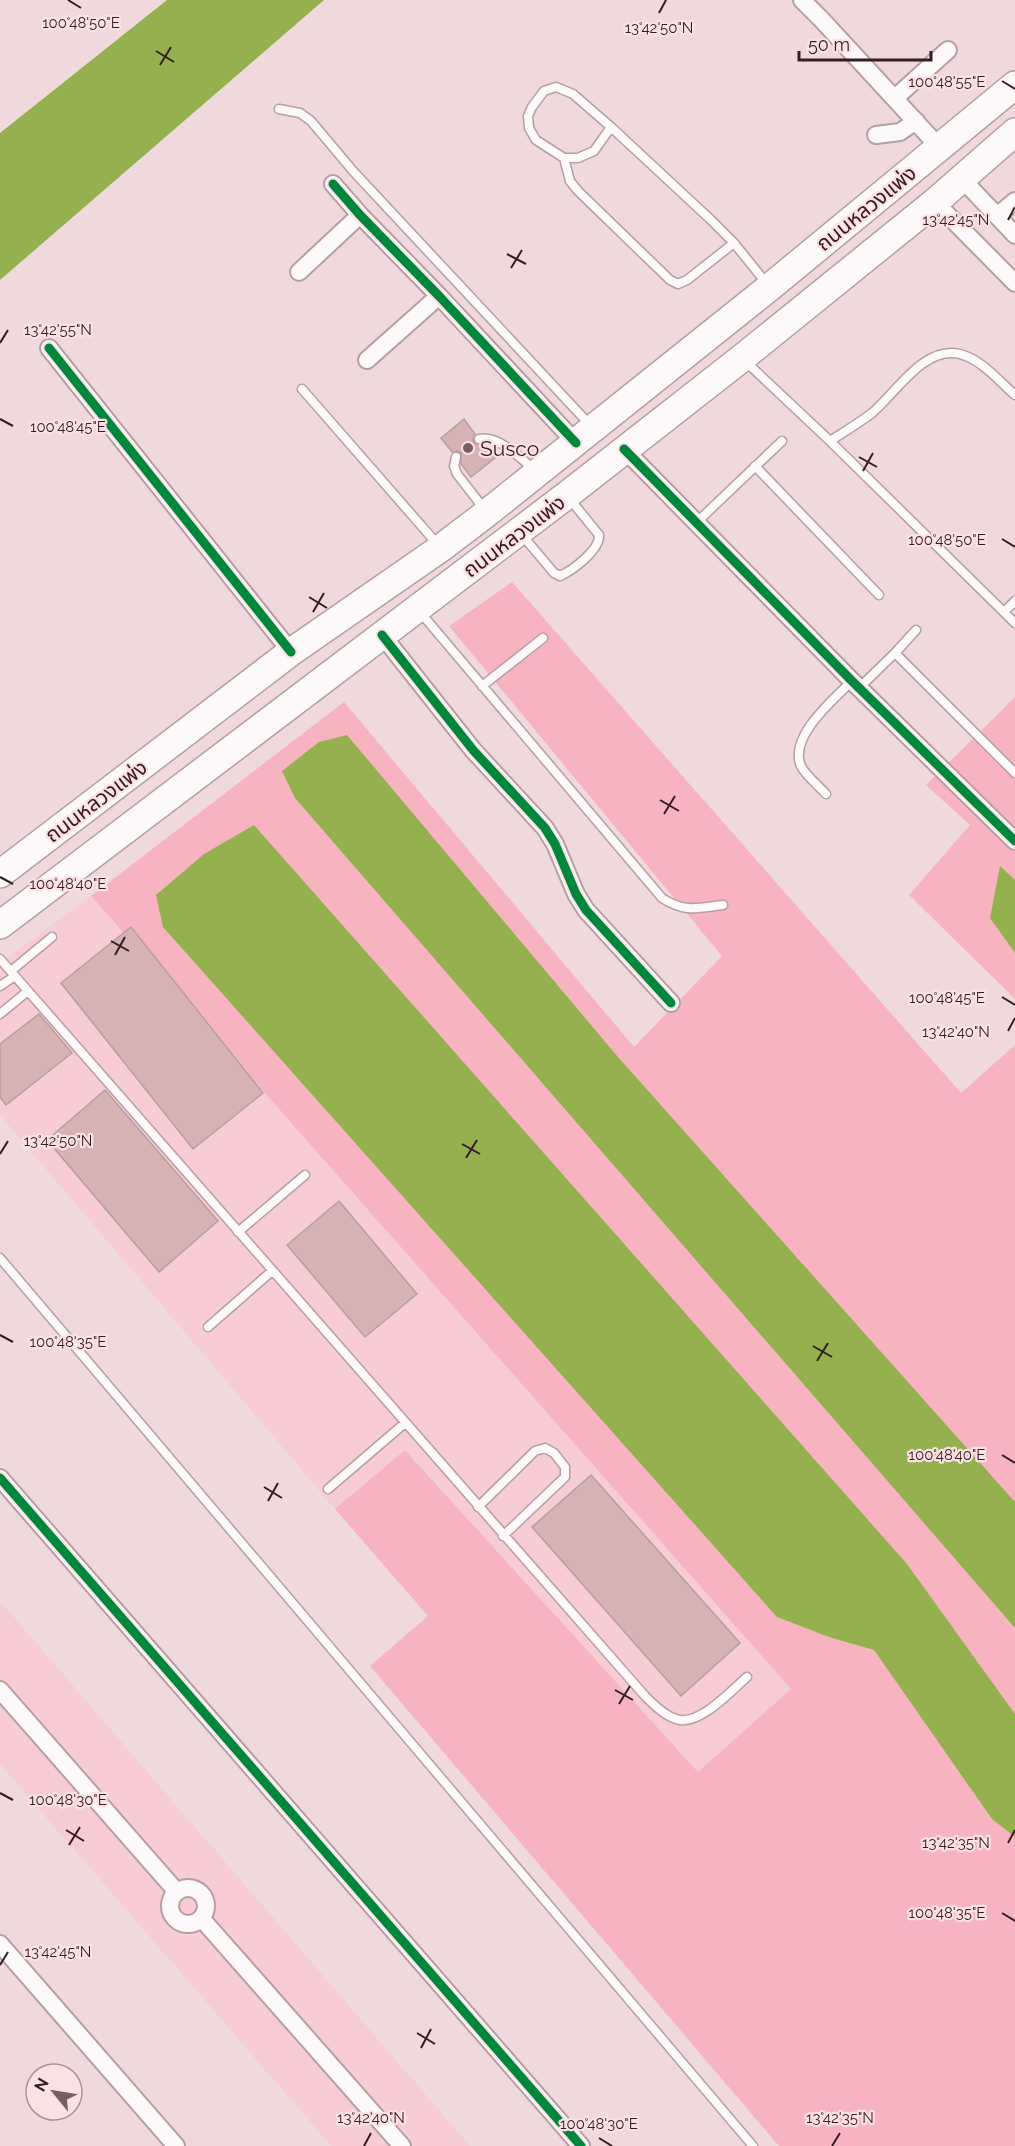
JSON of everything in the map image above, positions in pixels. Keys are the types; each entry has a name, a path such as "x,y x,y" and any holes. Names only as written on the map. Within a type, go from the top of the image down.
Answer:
{"main road":[{"name":"ถนนหลวงแพ่ง","path":"0,874 291,652 441,548 487,513 770,287 1015,85"},
{"name":"ถนนหลวงแพ่ง","path":"0,925 567,495 742,358 935,202 1015,132"}],"street":[{"path":"802,0 940,148"},
{"path":"895,98 948,50"},
{"path":"876,135 900,132 916,121"},
{"path":"962,179 1015,235"},
{"path":"333,184 439,296 585,436"},
{"path":"997,216 1015,201"},
{"path":"935,202 1015,283"},
{"path":"299,272 360,215"},
{"path":"367,360 439,296"},
{"path":"49,348 291,652"},
{"path":"624,449 856,685 1015,841"},
{"path":"382,636 473,750 545,828 586,910 672,1003"},
{"path":"0,1478 581,2146"},
{"path":"0,1690 177,1892"},
{"path":"188,1888 199,1891 206,1901 206,1907 197,1922 186,1924 175,1918 171,1902 177,1892 188,1888"},
{"path":"201,1918 402,2146"},
{"path":"0,1944 176,2146"}],"lane":[{"path":"611,127 594,150 578,158 564,158 536,140 529,128 528,116 544,91 556,87 573,93 611,127 734,243 770,287"},
{"path":"279,110 300,113 311,121 585,436"},
{"path":"564,158 570,181 578,191 670,280 678,284 687,280 734,243"},
{"path":"830,441 873,412 914,370 939,354 959,354 980,363 1015,395"},
{"path":"742,358 1015,623"},
{"path":"302,389 441,548"},
{"path":"479,439 488,437 496,440 539,472"},
{"path":"696,523 782,441"},
{"path":"456,457 454,466 457,474 487,513"},
{"path":"755,466 879,595"},
{"path":"519,532 554,573 560,576 566,573 596,549 600,543 599,536 567,495"},
{"path":"1004,612 1015,601"},
{"path":"418,609 662,898 676,908 690,909 723,905"},
{"path":"826,794 801,766 799,751 806,732 818,715 895,653 916,630"},
{"path":"482,686 543,639"},
{"path":"895,653 1015,773"},
{"path":"0,986 52,937"},
{"path":"0,959 645,1696 661,1711 679,1720 693,1719 707,1711 747,1677"},
{"path":"0,1014 28,991"},
{"path":"238,1232 305,1175"},
{"path":"0,1258 753,2146"},
{"path":"208,1327 273,1271"},
{"path":"328,1489 405,1423"},
{"path":"478,1507 535,1451 545,1448 554,1453 565,1467 565,1477 503,1536"}],"shaded area":[{"path":"167,0 324,0 0,280 0,133"},
{"path":"512,582 961,1093 1015,1045 1015,2146 779,2146 370,1666 428,1616 335,1509 405,1450 698,1772 791,1689 91,896 344,702 634,1047 722,956 449,626"},
{"path":"1015,697 1015,999 909,895 970,825 926,785"},
{"path":"347,735 618,1057 1015,1502 1015,1628 295,798 282,771 319,742"},
{"path":"254,825 907,1564 1015,1714 1015,1837 992,1819 874,1650 829,1637 777,1617 163,927 156,895 204,854"},
{"path":"1000,866 1015,880 1015,953 990,918"},
{"path":"91,896 791,1689 698,1772 406,1450 335,1509 0,1115 0,963"},
{"path":"0,1601 470,2146 331,2146 0,1764"}],"building":[{"name":"Susco","path":"464,419 475,434 474,443 484,445 495,458 471,477 461,464 461,453 452,452 441,438"},
{"path":"131,927 263,1093 193,1149 61,983"},
{"path":"39,1014 72,1053 6,1105 0,1097 0,1044"},
{"path":"105,1090 218,1221 159,1272 47,1140"},
{"path":"339,1201 417,1294 365,1337 287,1245"},
{"path":"591,1475 740,1643 681,1696 532,1527"}],"cycle path":[{"path":"333,184 576,443"},
{"path":"49,348 291,652"},
{"path":"624,449 852,681 1015,841"},
{"path":"382,635 473,750 545,828 586,910 671,1003"},
{"path":"0,1478 581,2146"}],"place":[{"name":"Susco","path":"468,448"}]}
